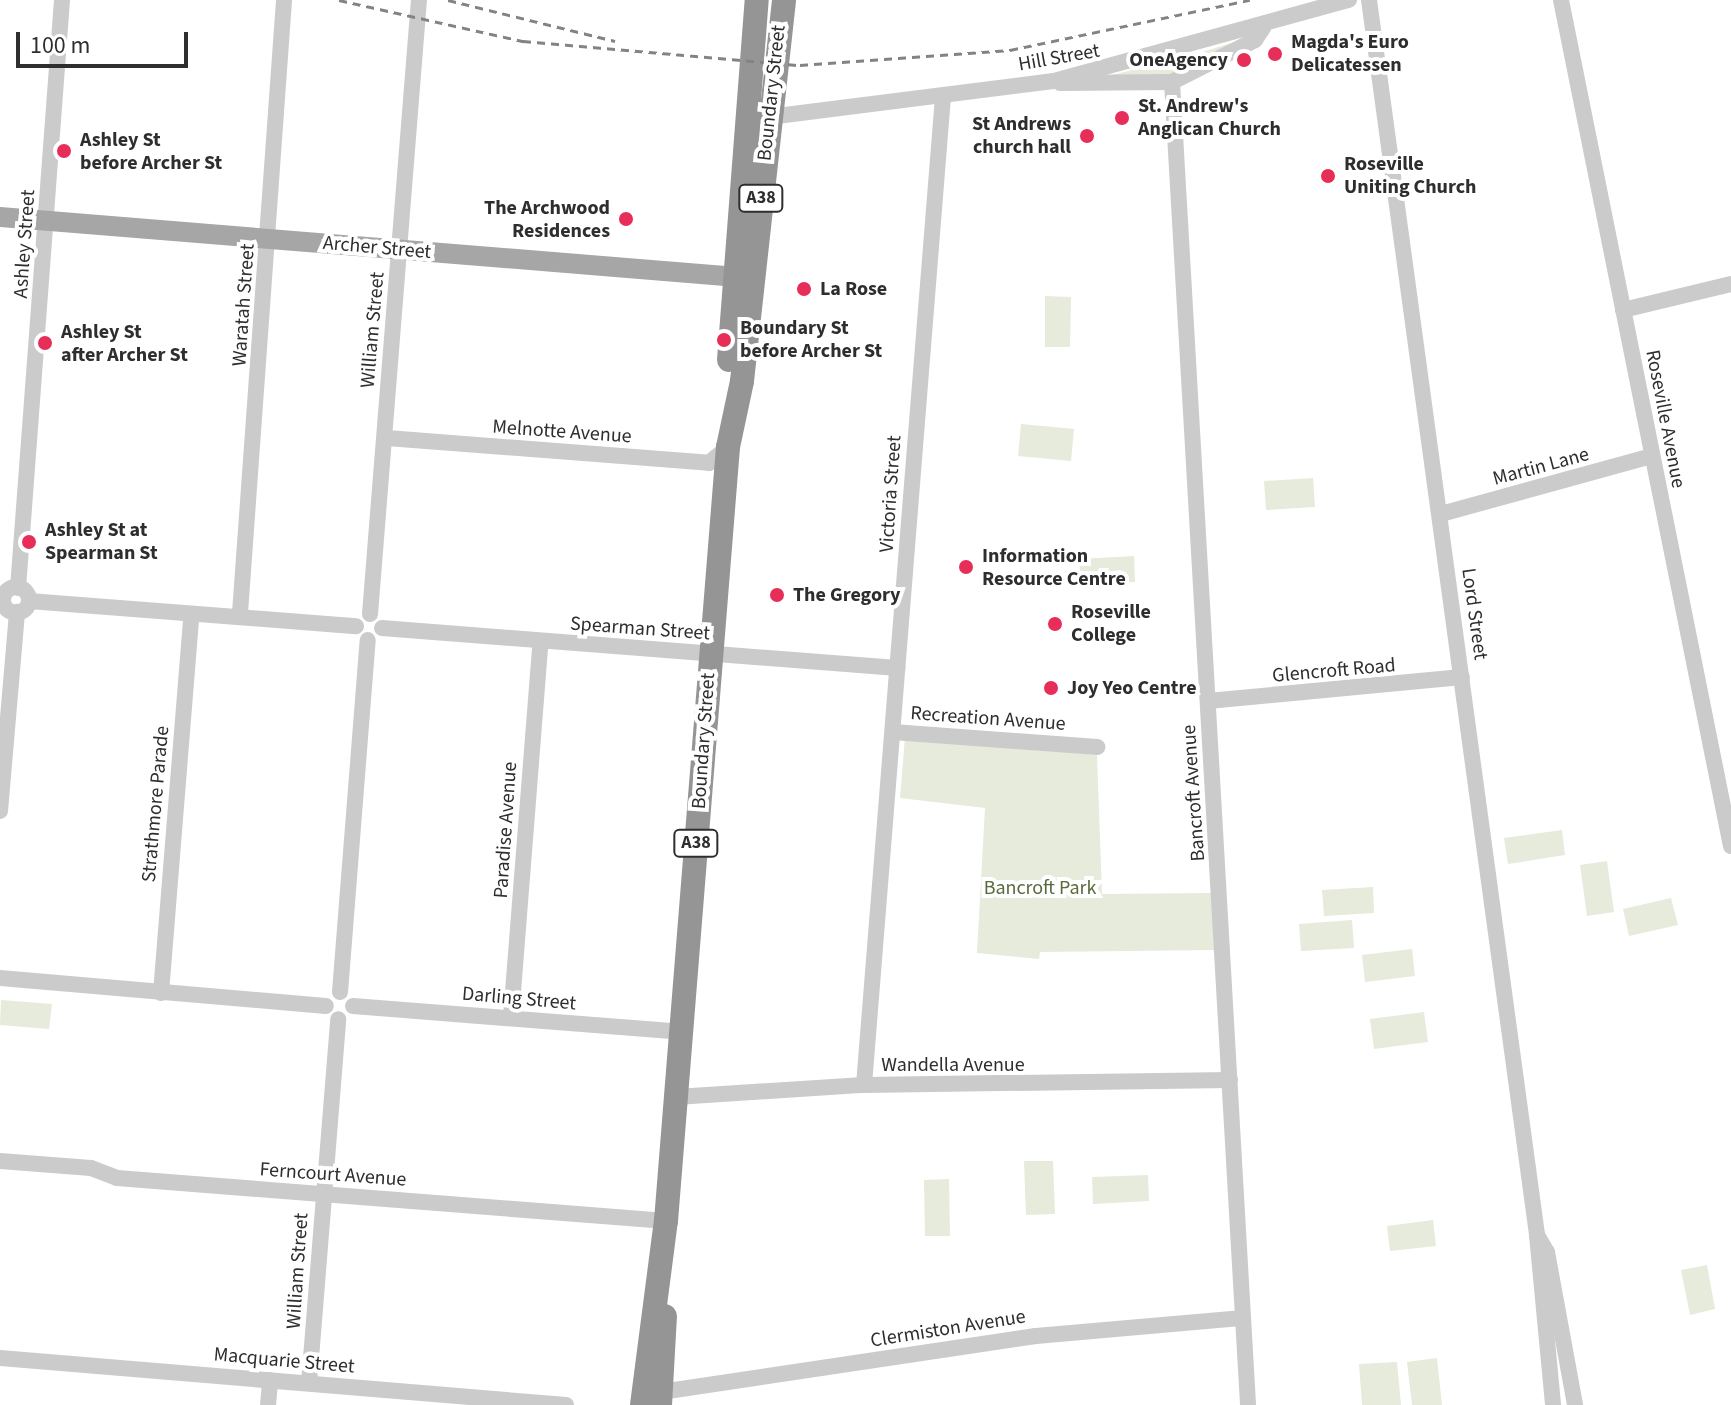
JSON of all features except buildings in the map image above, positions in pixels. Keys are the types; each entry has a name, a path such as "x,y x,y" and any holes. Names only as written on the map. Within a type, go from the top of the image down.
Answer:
{"highway":[{"name":"Boundary Street","path":"744,278 757,0"},
{"name":"Boundary Street","path":"654,1401 662,1250 729,435 726,382 769,117 784,0"}],"main road":[{"name":"Archer Street","path":"0,217 744,278"}],"street":[{"name":"Ashley Street","path":"0,811 21,600 62,0"},
{"name":"Waratah Street","path":"240,613 285,0"},
{"name":"William Street","path":"370,614 387,438 419,0"},
{"name":"Hill Street","path":"769,117 1054,81 1264,27 1349,0"},
{"name":"Lord Street","path":"1369,0 1537,1235 1553,1405"},
{"name":"Roseville Avenue","path":"1561,0 1652,456 1723,769 1731,846"},
{"path":"1054,81 1172,82 1255,40 1264,27"},
{"name":"Bancroft Avenue","path":"1172,82 1248,1405"},
{"name":"Victoria Street","path":"864,1085 943,97"},
{"path":"1623,310 1731,284"},
{"name":"Melnotte Avenue","path":"387,438 709,463 729,435"},
{"name":"Martin Lane","path":"1441,514 1652,456"},
{"path":"2,600 191,618 240,613 356,626 368,640"},
{"path":"326,1006 340,992 368,640 382,628 370,614 356,626"},
{"name":"Strathmore Parade","path":"161,993 191,618"},
{"name":"Spearman Street","path":"382,628 540,645 897,668"},
{"name":"Paradise Avenue","path":"511,1017 540,645"},
{"name":"Glencroft Road","path":"1208,701 1462,677"},
{"name":"Recreation Avenue","path":"893,732 1089,746"},
{"path":"0,978 326,1006 338,1019 353,1006 340,992"},
{"name":"Darling Street","path":"353,1006 681,1032"},
{"name":"William Street","path":"309,1383 338,1019"},
{"name":"Wandella Avenue","path":"676,1097 864,1085 1230,1080"},
{"name":"Ferncourt Avenue","path":"0,1161 324,1194 666,1221"},
{"name":"Lord Street","path":"1537,1235 1547,1252 1575,1405"},
{"name":"Clermiston Avenue","path":"654,1401 1036,1336 1243,1318"},
{"name":"Macquarie Street","path":"0,1358 566,1405"},
{"path":"268,1405 270,1380"}],"green space":[{"path":"1254,36 1166,77 1078,83 1183,58"},
{"path":"1045,296 1071,297 1070,347 1045,347"},
{"path":"1021,424 1074,429 1071,461 1018,456"},
{"path":"1313,478 1315,507 1266,510 1264,481"},
{"path":"1134,556 1135,582 1081,585 1079,559"},
{"name":"Bancroft Park","path":"905,737 1097,755 1102,894 1213,893 1214,950 1040,952 1039,959 977,953 985,808 900,798"},
{"path":"1562,830 1565,855 1508,864 1504,838"},
{"path":"1607,861 1614,912 1587,916 1580,865"},
{"path":"1373,887 1374,913 1324,916 1322,890"},
{"path":"1671,898 1678,925 1629,936 1623,909"},
{"path":"1352,920 1354,948 1301,951 1299,924"},
{"path":"1412,949 1415,976 1365,982 1362,955"},
{"path":"1,1000 52,1004 49,1029 0,1025"},
{"path":"1424,1012 1428,1042 1374,1049 1370,1019"},
{"path":"1024,1161 1053,1161 1055,1214 1026,1215"},
{"path":"1148,1175 1149,1201 1093,1204 1092,1177"},
{"path":"949,1179 950,1236 925,1236 924,1180"},
{"path":"1433,1220 1436,1246 1390,1251 1387,1226"},
{"path":"1707,1265 1715,1309 1690,1315 1681,1270"},
{"path":"1437,1358 1442,1405 1412,1405 1407,1362"},
{"path":"1397,1362 1401,1405 1362,1405 1359,1364"}],"railway":[{"path":"339,0 523,41 800,65 1010,50 1250,0"},
{"path":"448,0 615,41"}],"place":[{"name":"Magda's Euro Delicatessen","path":"1275,54"},
{"name":"OneAgency","path":"1244,60"},
{"name":"St. Andrew's Anglican Church","path":"1122,118"},
{"name":"St Andrews church hall","path":"1087,136"},
{"name":"Ashley St before Archer St","path":"64,151"},
{"name":"Roseville Uniting Church","path":"1328,176"},
{"name":"The Archwood Residences","path":"626,219"},
{"name":"La Rose","path":"804,289"},
{"name":"Boundary St before Archer St","path":"724,340"},
{"name":"Ashley St after Archer St","path":"45,343"},
{"name":"Ashley St at Spearman St","path":"29,542"},
{"name":"Information Resource Centre","path":"966,567"},
{"name":"The Gregory","path":"777,595"},
{"name":"Roseville College","path":"1055,624"},
{"name":"Joy Yeo Centre","path":"1051,688"}]}
